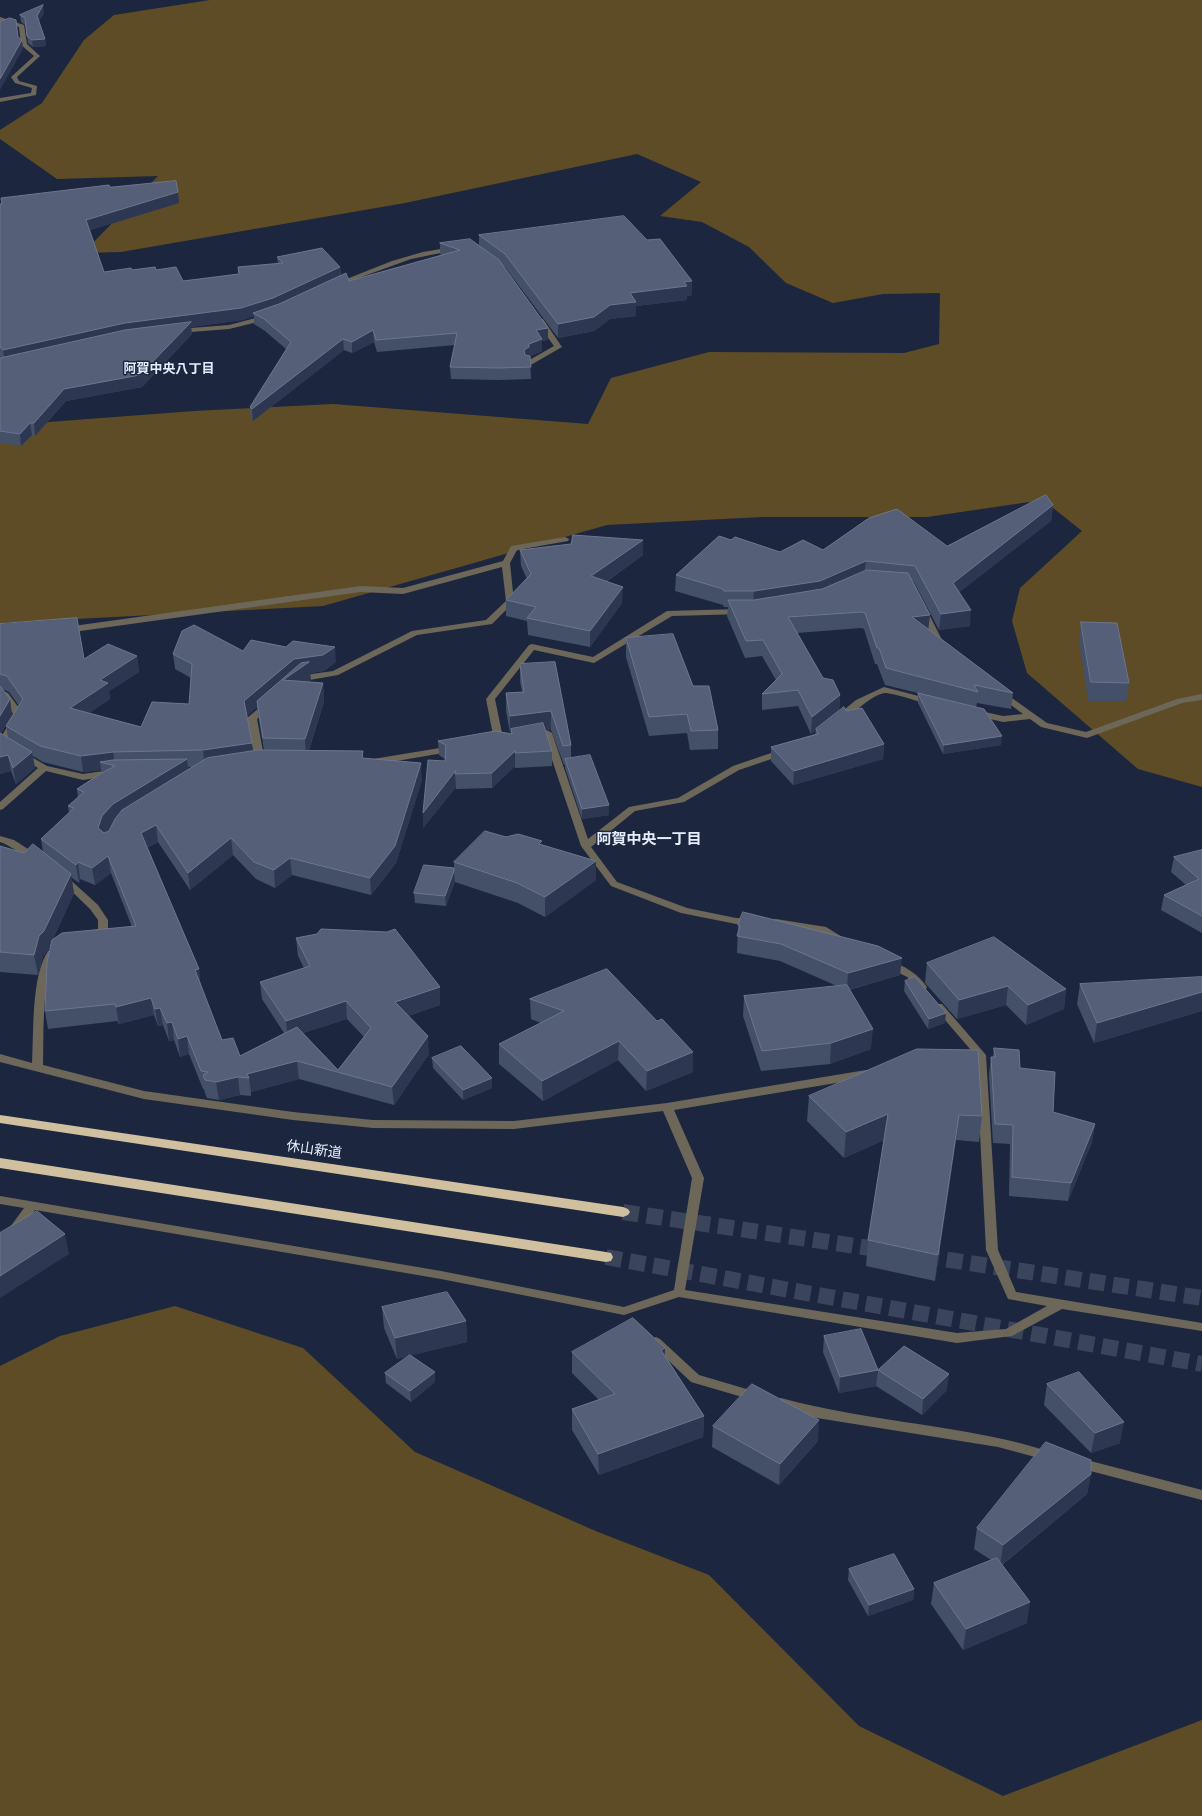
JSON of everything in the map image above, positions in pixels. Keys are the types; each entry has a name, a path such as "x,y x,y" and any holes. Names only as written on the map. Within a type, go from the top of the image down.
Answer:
{"highway":[{"name":"休山新道","path":"0,1119 624,1212"},
{"path":"0,1163 606,1257"}],"street":[{"path":"0,19 22,26 24,45 37,56 14,77 17,82 35,87 34,94 0,100"},
{"path":"328,288 372,270 429,252 458,248"},
{"path":"529,364 558,347 534,313"},
{"path":"166,332 229,327 275,314"},
{"path":"293,683 299,678 335,673 415,633 489,622 510,602 506,563 514,548 565,539"},
{"path":"55,630 361,589 403,591 506,563"},
{"path":"918,598 943,650 950,655"},
{"path":"513,738 495,741 490,700 532,647 594,660 670,613 746,611"},
{"path":"993,688 1044,725 1087,735 1180,701 1202,697"},
{"path":"828,726 859,702 884,690 944,705"},
{"path":"0,693 5,695 19,715 1,743 44,768 83,777 122,772"},
{"path":"260,763 252,718 275,698"},
{"path":"966,710 1003,719 1030,716"},
{"path":"527,736 548,733 586,846 614,884 685,910 736,921 779,922 822,929 848,943"},
{"path":"361,763 461,747"},
{"path":"586,846 632,809 681,800 736,768 790,750"},
{"path":"0,807 44,768"},
{"path":"0,839 11,842 49,866 94,907 103,920 103,932 90,942"},
{"path":"37,1068 43,979 49,956 61,946"},
{"path":"883,961 911,975 980,1055 992,1250 1012,1296 1202,1327"},
{"path":"965,1057 980,1055"},
{"path":"0,1058 144,1095 293,1116 373,1124 514,1125 667,1107 879,1072"},
{"path":"667,1107 698,1178 679,1293"},
{"path":"0,1200 441,1275 624,1311 679,1293 957,1338 1008,1333 1061,1304"},
{"path":"0,1250 33,1205"},
{"path":"624,1311 636,1322"},
{"path":"646,1332 695,1379 817,1413 998,1442 1202,1495"}],"shaded area":[{"path":"210,0 1202,0 1202,787 1138,769 1027,673 1012,621 1020,588 1082,531 1043,500 927,517 762,517 607,525 323,606 0,623 0,441 49,422 194,411 333,404 588,424 611,378 709,352 904,353 939,344 940,293 883,294 833,303 786,283 749,247 702,222 660,216 701,182 637,154 405,203 121,252 83,253 158,176 57,179 0,139 0,130 42,103 84,40 114,15"},
{"path":"175,1306 303,1348 415,1452 598,1532 709,1575 859,1726 1003,1796 1202,1720 1202,1816 0,1816 0,1366 60,1336"}],"building":[{"path":"43,5 37,16 45,39 32,40 27,36 25,18 20,15"},
{"path":"10,18 16,20 18,37 22,40 0,79 0,22"},
{"path":"176,181 178,192 86,220 104,272 131,268 132,270 155,267 156,270 176,267 183,281 239,274 238,267 283,263 277,257 322,248 340,267 273,298 241,308 125,323 3,350 0,347 1,198 109,185 110,187"},
{"path":"624,216 647,240 660,239 692,281 684,282 687,286 630,293 636,302 610,305 594,317 558,324 505,254 479,235"},
{"path":"470,239 499,260 548,328 536,330 542,339 529,344 529,347 524,350 525,355 530,356 531,367 450,367 457,333 376,340 373,330 352,342 343,339 252,409 250,407 291,342 264,319 253,313 279,304 346,273 349,281 460,250 440,243"},
{"path":"191,322 140,375 64,389 34,423 30,423 20,434 0,431 0,358 125,330"},
{"path":"1046,495 1053,505 953,583 971,610 941,614 915,566 866,561 820,581 754,591 724,591 723,589 676,575 719,536 731,540 735,537 780,552 803,540 823,550 869,518 897,509 947,546"},
{"path":"573,535 643,540 591,576 623,587 590,631 527,618 536,607 506,600 531,574 520,550 571,544"},
{"path":"867,570 908,573 930,615 912,617 1013,693 974,685 978,692 886,668 879,648 877,648 865,613 862,612 788,617 823,678 833,680 840,695 812,717 798,690 762,694 782,674 763,640 746,641 728,600 754,600 822,589"},
{"path":"77,618 84,659 108,644 137,656 100,680 108,683 70,708 141,727 152,702 189,704 192,664 173,654 182,631 194,625 243,651 251,640 286,647 293,641 335,647 323,655 294,659 244,701 252,743 203,750 113,752 81,756 40,746 6,726 23,699 7,676 0,674 0,624"},
{"path":"1081,622 1117,623 1129,683 1091,682"},
{"path":"673,634 693,686 709,686 718,730 691,731 687,714 649,717 626,638"},
{"path":"309,662 283,680 323,683 305,739 263,738 257,701 301,663"},
{"path":"555,662 571,745 563,746 551,711 510,716 506,693 524,692 520,664"},
{"path":"0,686 10,699 0,716"},
{"path":"918,693 984,709 1002,736 944,745"},
{"path":"844,707 846,711 862,708 884,744 794,771 771,747 818,734 816,729"},
{"path":"543,723 552,751 515,753 515,751 492,773 455,774 456,770 423,813 428,760 445,761 446,745 438,741 495,731 512,734 511,729"},
{"path":"0,733 32,752 13,768 8,755 0,757"},
{"path":"258,750 363,751 362,758 421,763 395,846 370,878 290,858 274,870 254,862 231,838 188,873 156,825 141,833 199,969 195,970 222,1040 233,1038 240,1056 297,1027 338,1070 371,1028 346,1001 286,1021 260,982 310,966 296,938 317,934 321,929 387,932 395,929 440,987 395,1002 428,1036 392,1087 297,1061 247,1074 249,1078 238,1077 216,1082 205,1080 203,1075 208,1072 201,1071 187,1036 178,1039 172,1022 167,1023 160,1008 155,1009 151,998 116,1007 115,1004 45,1011 47,962 52,940 62,933 136,926 108,856 92,868 78,862 76,865 41,839 74,808 68,806 84,792 77,789 115,766 100,762 113,760 187,759 113,804 102,816 98,828 104,833 109,831 115,819 122,810 207,758"},
{"path":"590,755 609,805 582,809 565,759"},
{"path":"485,831 506,837 518,834 542,841 539,844 596,861 545,897 517,883 454,862"},
{"path":"33,844 71,874 44,931 39,936 34,955 0,952 0,846 24,853"},
{"path":"1202,850 1202,916 1164,895 1199,879 1174,857"},
{"path":"424,865 454,868 445,896 414,893"},
{"path":"743,912 878,946 902,958 848,973 781,944 737,936 740,926 738,925"},
{"path":"994,937 1066,989 1028,1005 1008,986 959,1000 927,963"},
{"path":"607,969 657,1021 662,1019 693,1052 647,1071 619,1041 542,1081 499,1044 564,1011 530,999"},
{"path":"915,977 946,1013 929,1019 905,981"},
{"path":"1202,977 1202,992 1097,1023 1080,984"},
{"path":"847,985 873,1029 831,1043 762,1051 744,996"},
{"path":"461,1046 492,1078 463,1090 432,1058"},
{"path":"994,1048 1019,1050 1020,1068 1055,1072 1053,1112 1095,1124 1071,1183 1012,1177 1013,1125 995,1124 991,1057 995,1057"},
{"path":"917,1049 978,1050 982,1116 959,1115 938,1255 868,1240 888,1114 846,1132 809,1096"},
{"path":"37,1211 65,1234 0,1276 0,1233"},
{"path":"447,1292 466,1321 395,1338 382,1307"},
{"path":"633,1318 665,1348 661,1350 704,1416 598,1454 572,1409 615,1394 572,1352"},
{"path":"861,1329 878,1370 840,1377 824,1336"},
{"path":"904,1346 949,1374 923,1399 878,1370"},
{"path":"410,1355 435,1372 410,1391 385,1373"},
{"path":"1079,1372 1124,1422 1095,1433 1047,1384"},
{"path":"752,1384 819,1420 780,1464 713,1426"},
{"path":"1046,1442 1091,1460 1091,1474 1003,1545 977,1528"},
{"path":"894,1554 914,1589 869,1605 849,1569"},
{"path":"997,1558 1030,1602 966,1629 934,1583"}],"tunnel":[{"path":"623,1212 883,1250"},
{"path":"923,1256 1202,1298"},
{"path":"606,1257 1202,1364"}],"district":[{"name":"阿賀中央八丁目","path":"169,369"},
{"name":"阿賀中央一丁目","path":"649,840"}]}
